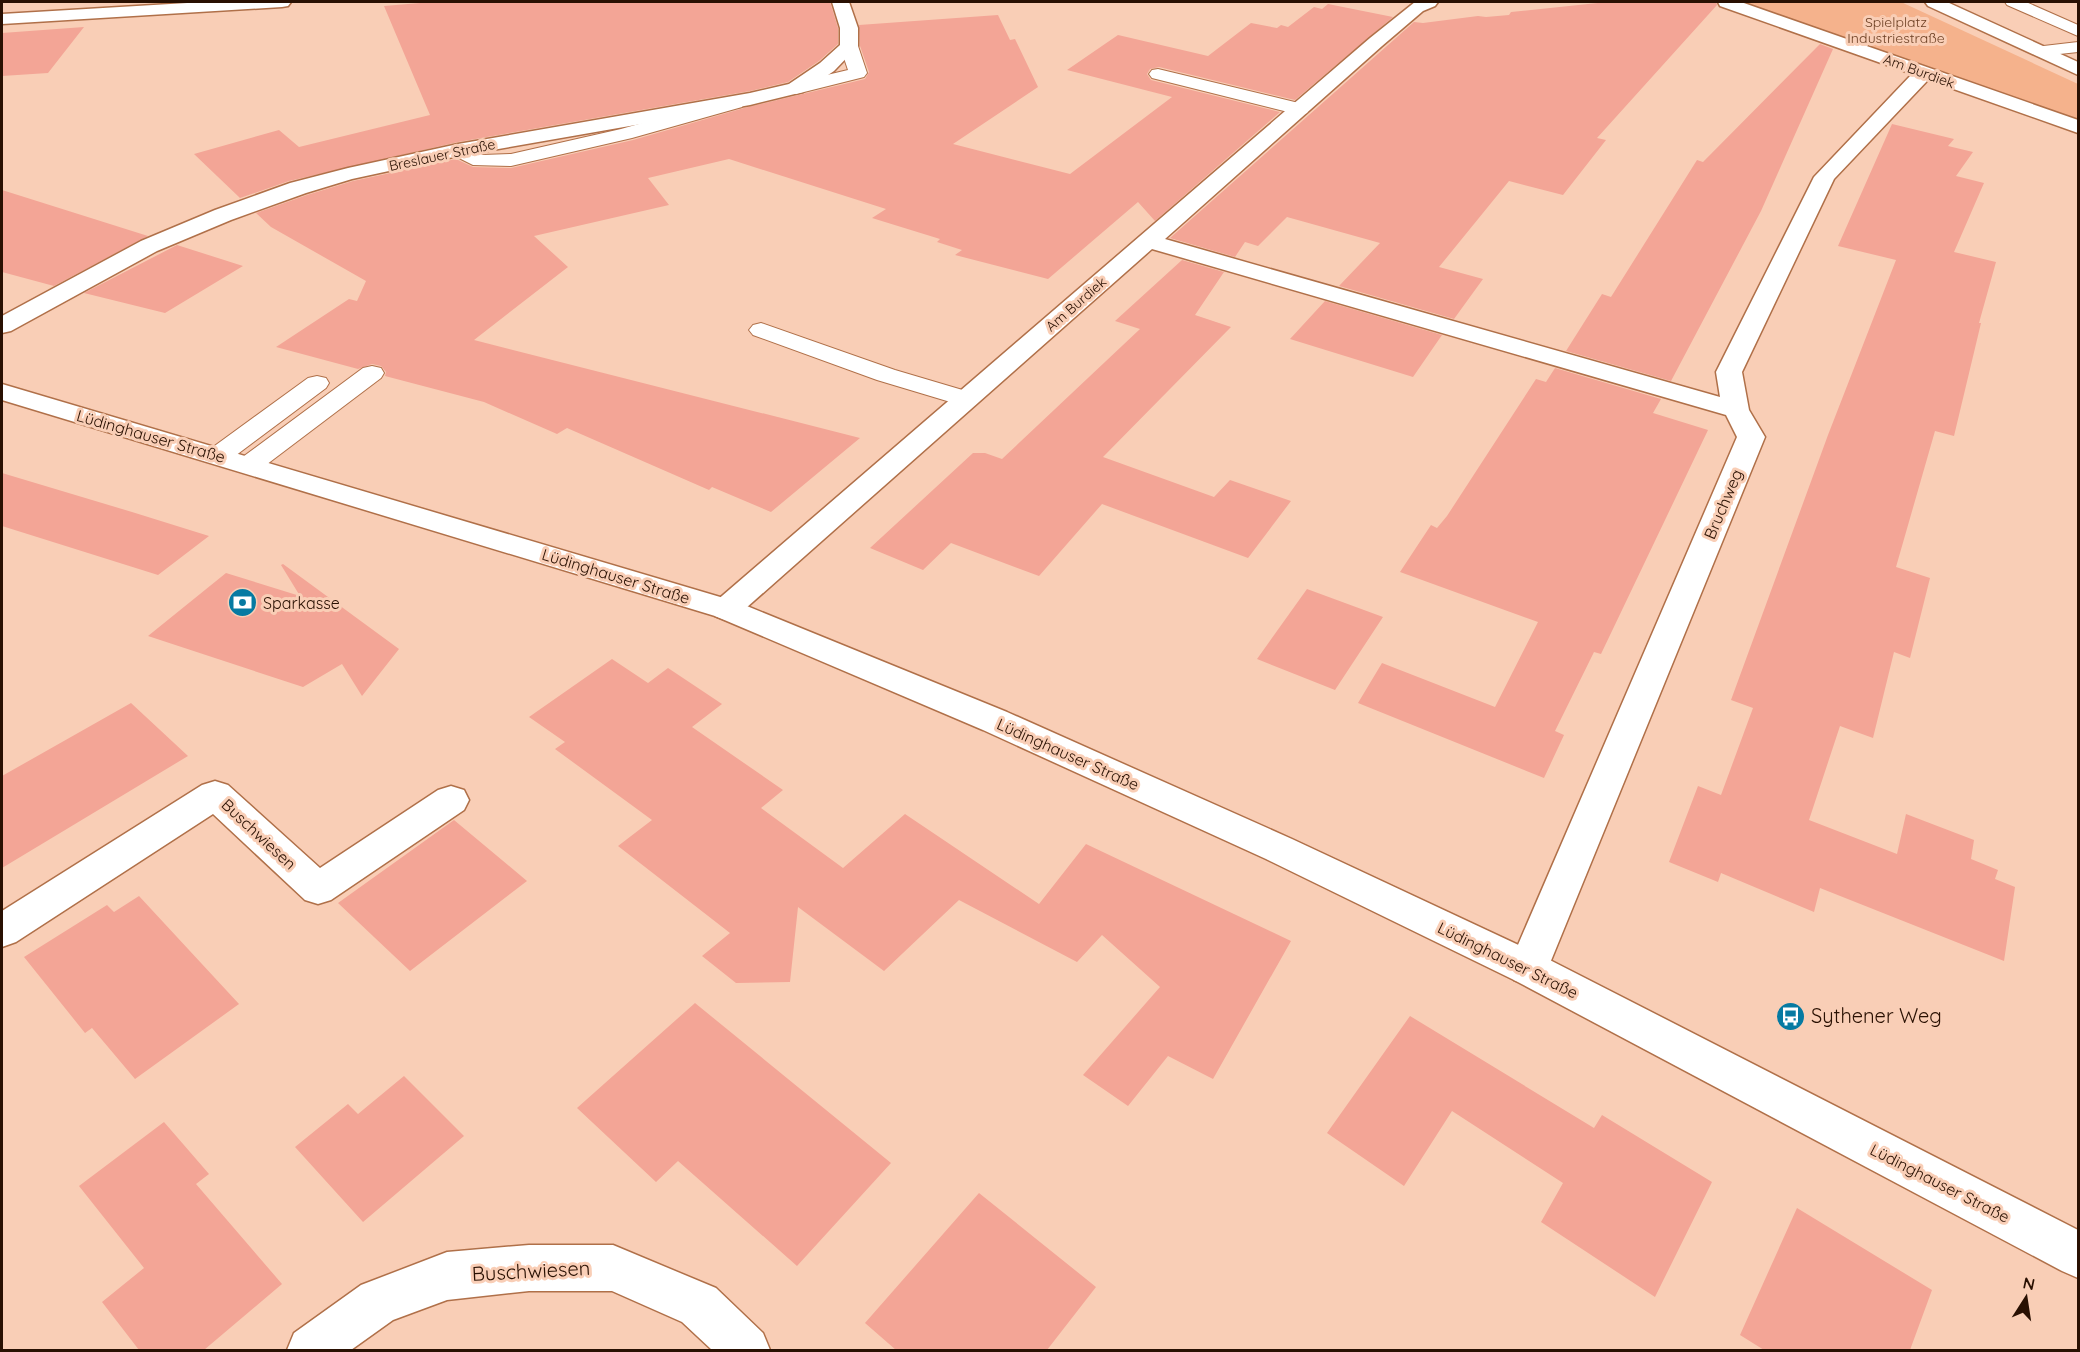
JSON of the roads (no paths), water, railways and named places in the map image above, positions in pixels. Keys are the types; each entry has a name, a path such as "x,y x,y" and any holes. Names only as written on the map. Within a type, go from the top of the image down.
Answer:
{"street":[{"path":"2,19 282,2"},
{"name":"Breslauer Straße","path":"2,326 149,246 223,215 348,174 458,150 750,99 796,88 827,67 849,46 849,28 840,2"},
{"name":"Am Burdiek","path":"726,609 1300,108 1417,7 1429,2"},
{"name":"Am Burdiek","path":"1726,2 2079,127"},
{"path":"1934,2 2079,69"},
{"name":"Bruchweg","path":"1528,968 1751,437 1736,410 1729,372 1826,177 1924,73"},
{"path":"1148,241 1736,410"},
{"name":"Lüdinghauser Straße","path":"2,392 726,609 995,721 1279,849 1528,968 2079,1255"},
{"name":"Buschwiesen","path":"2,931 215,795 318,889 451,800"},
{"name":"Buschwiesen","path":"311,1350 378,1302 447,1276 529,1268 613,1268 699,1305 746,1350"}],"lane":[{"path":"2013,2 2079,31"},
{"path":"2041,51 2079,47"},
{"path":"1158,74 1300,108"},
{"path":"761,330 886,375 967,399"},
{"path":"233,461 372,372"},
{"path":"233,461 317,383"}],"place":[{"name":"Sparkasse","path":"242,603"},
{"name":"Sythener Weg","path":"1790,1016"}],"park label":[{"name":"Spielplatz Industriestraße","path":"1896,30"}]}
